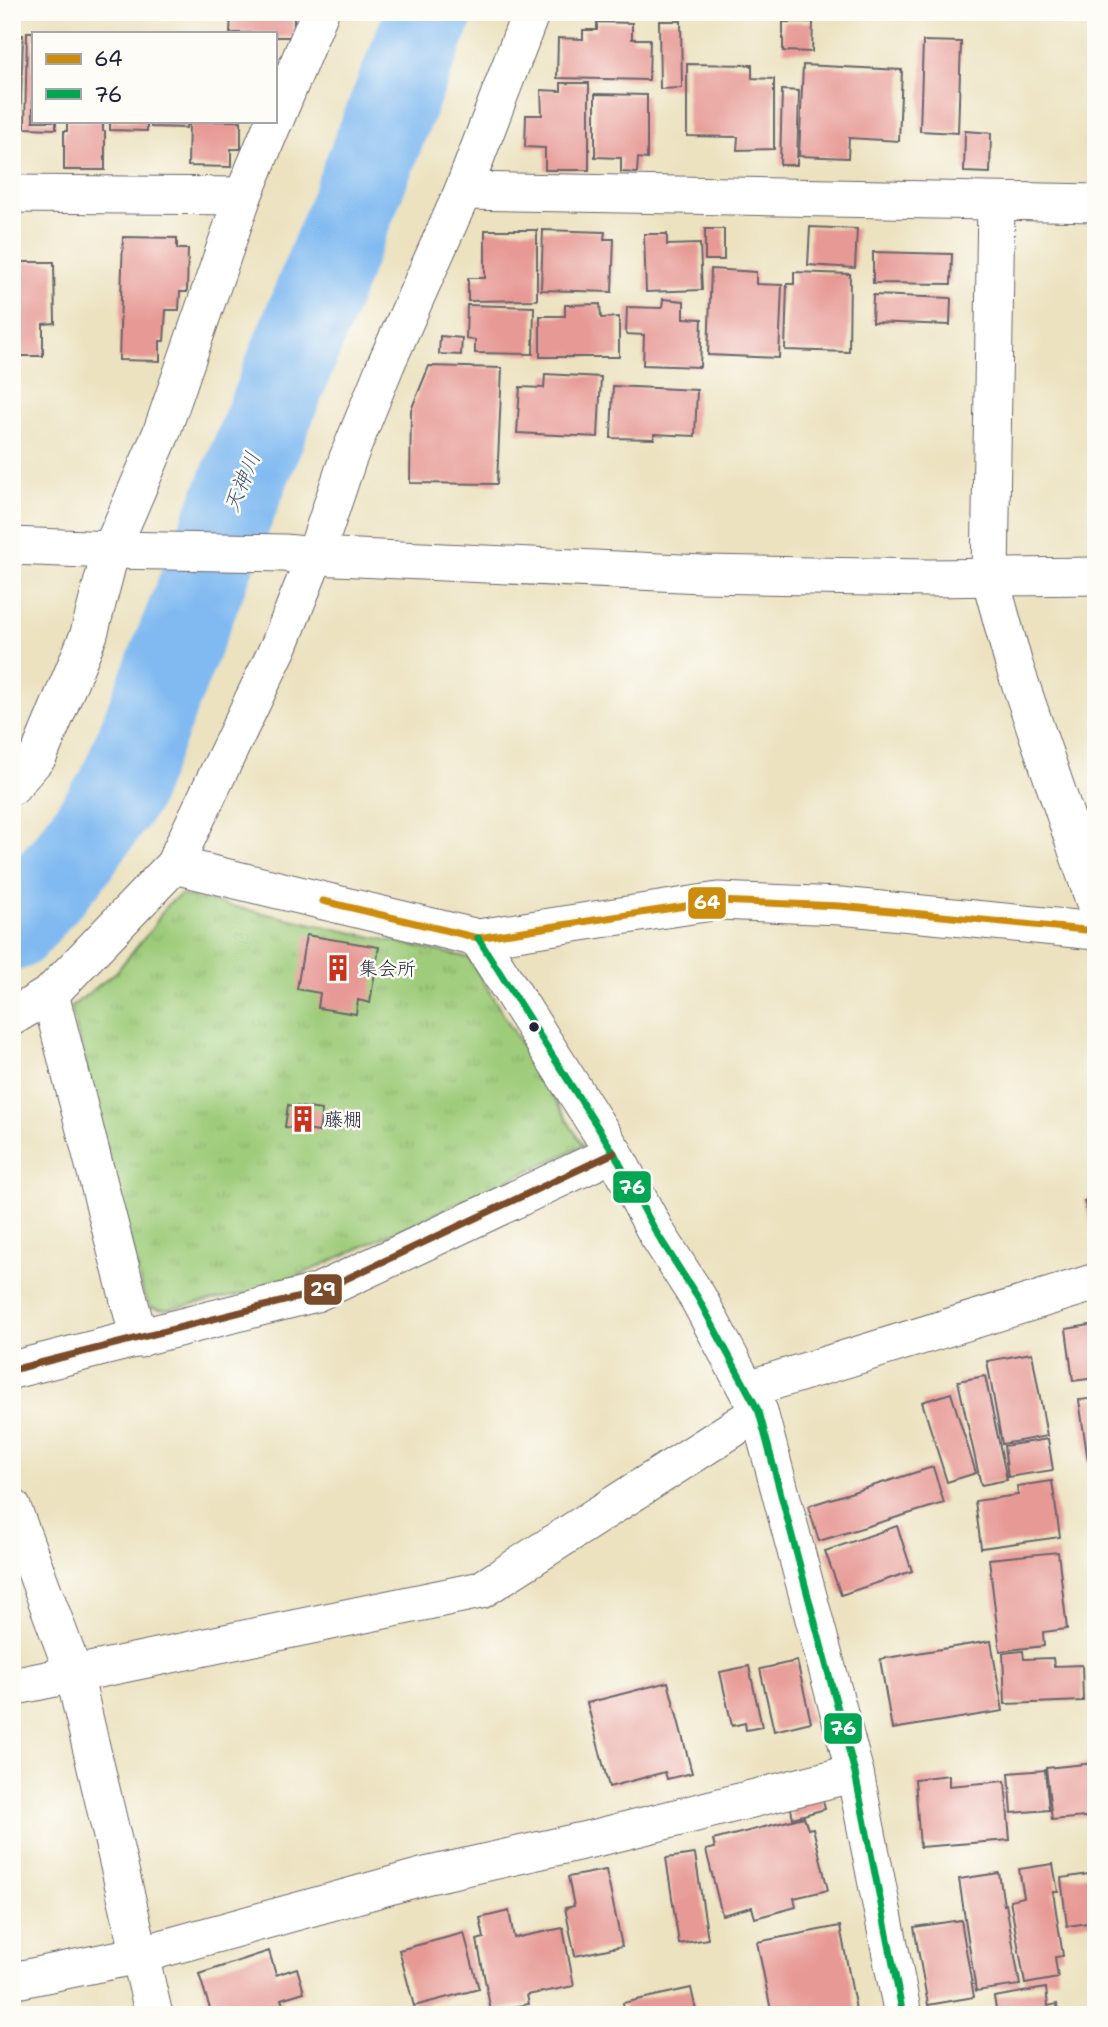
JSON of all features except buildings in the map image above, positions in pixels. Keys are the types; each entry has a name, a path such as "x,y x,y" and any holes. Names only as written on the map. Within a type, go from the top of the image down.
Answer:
{"street":[{"path":"276,118 320,12"},
{"path":"12,1017 50,994 174,864 279,646 300,555 348,458 376,387 463,191 531,12"},
{"path":"12,786 38,755 89,634 111,550 161,434 243,196 274,122"},
{"path":"463,191 1096,203"},
{"path":"12,194 243,196"},
{"path":"996,202 990,577 1014,665 1096,906"},
{"path":"12,546 300,555 702,574 929,579 1096,576"},
{"path":"174,864 478,938 718,901 840,906 1096,931"},
{"path":"478,938 614,1153 656,1233 698,1298 753,1400 855,1773 903,2015"},
{"path":"50,994 139,1339"},
{"path":"12,1370 316,1293 614,1153"},
{"path":"12,1687 481,1590 753,1400 1096,1282"},
{"path":"12,1507 74,1674 154,2015"},
{"path":"12,1981 139,1955 425,1875 600,1837 855,1773"}],"green space":[{"path":"180,895 469,958 583,1146 270,1289 164,1310 151,1307 144,1296 71,1007 116,972 151,930 167,905"}],"waterway":[{"name":"天神川","path":"12,928 69,862 119,792 430,12"}],"transit line":[{"name":"64","path":"323,901 478,938 718,901 840,906 1096,931"},
{"name":"76","path":"478,938 614,1153 656,1232 698,1298 759,1412 855,1773 903,2015"},
{"name":"29","path":"12,1370 316,1293 614,1153"}],"place":[{"name":"集会所","path":"338,968"},
{"name":"藤棚","path":"303,1119"}]}
